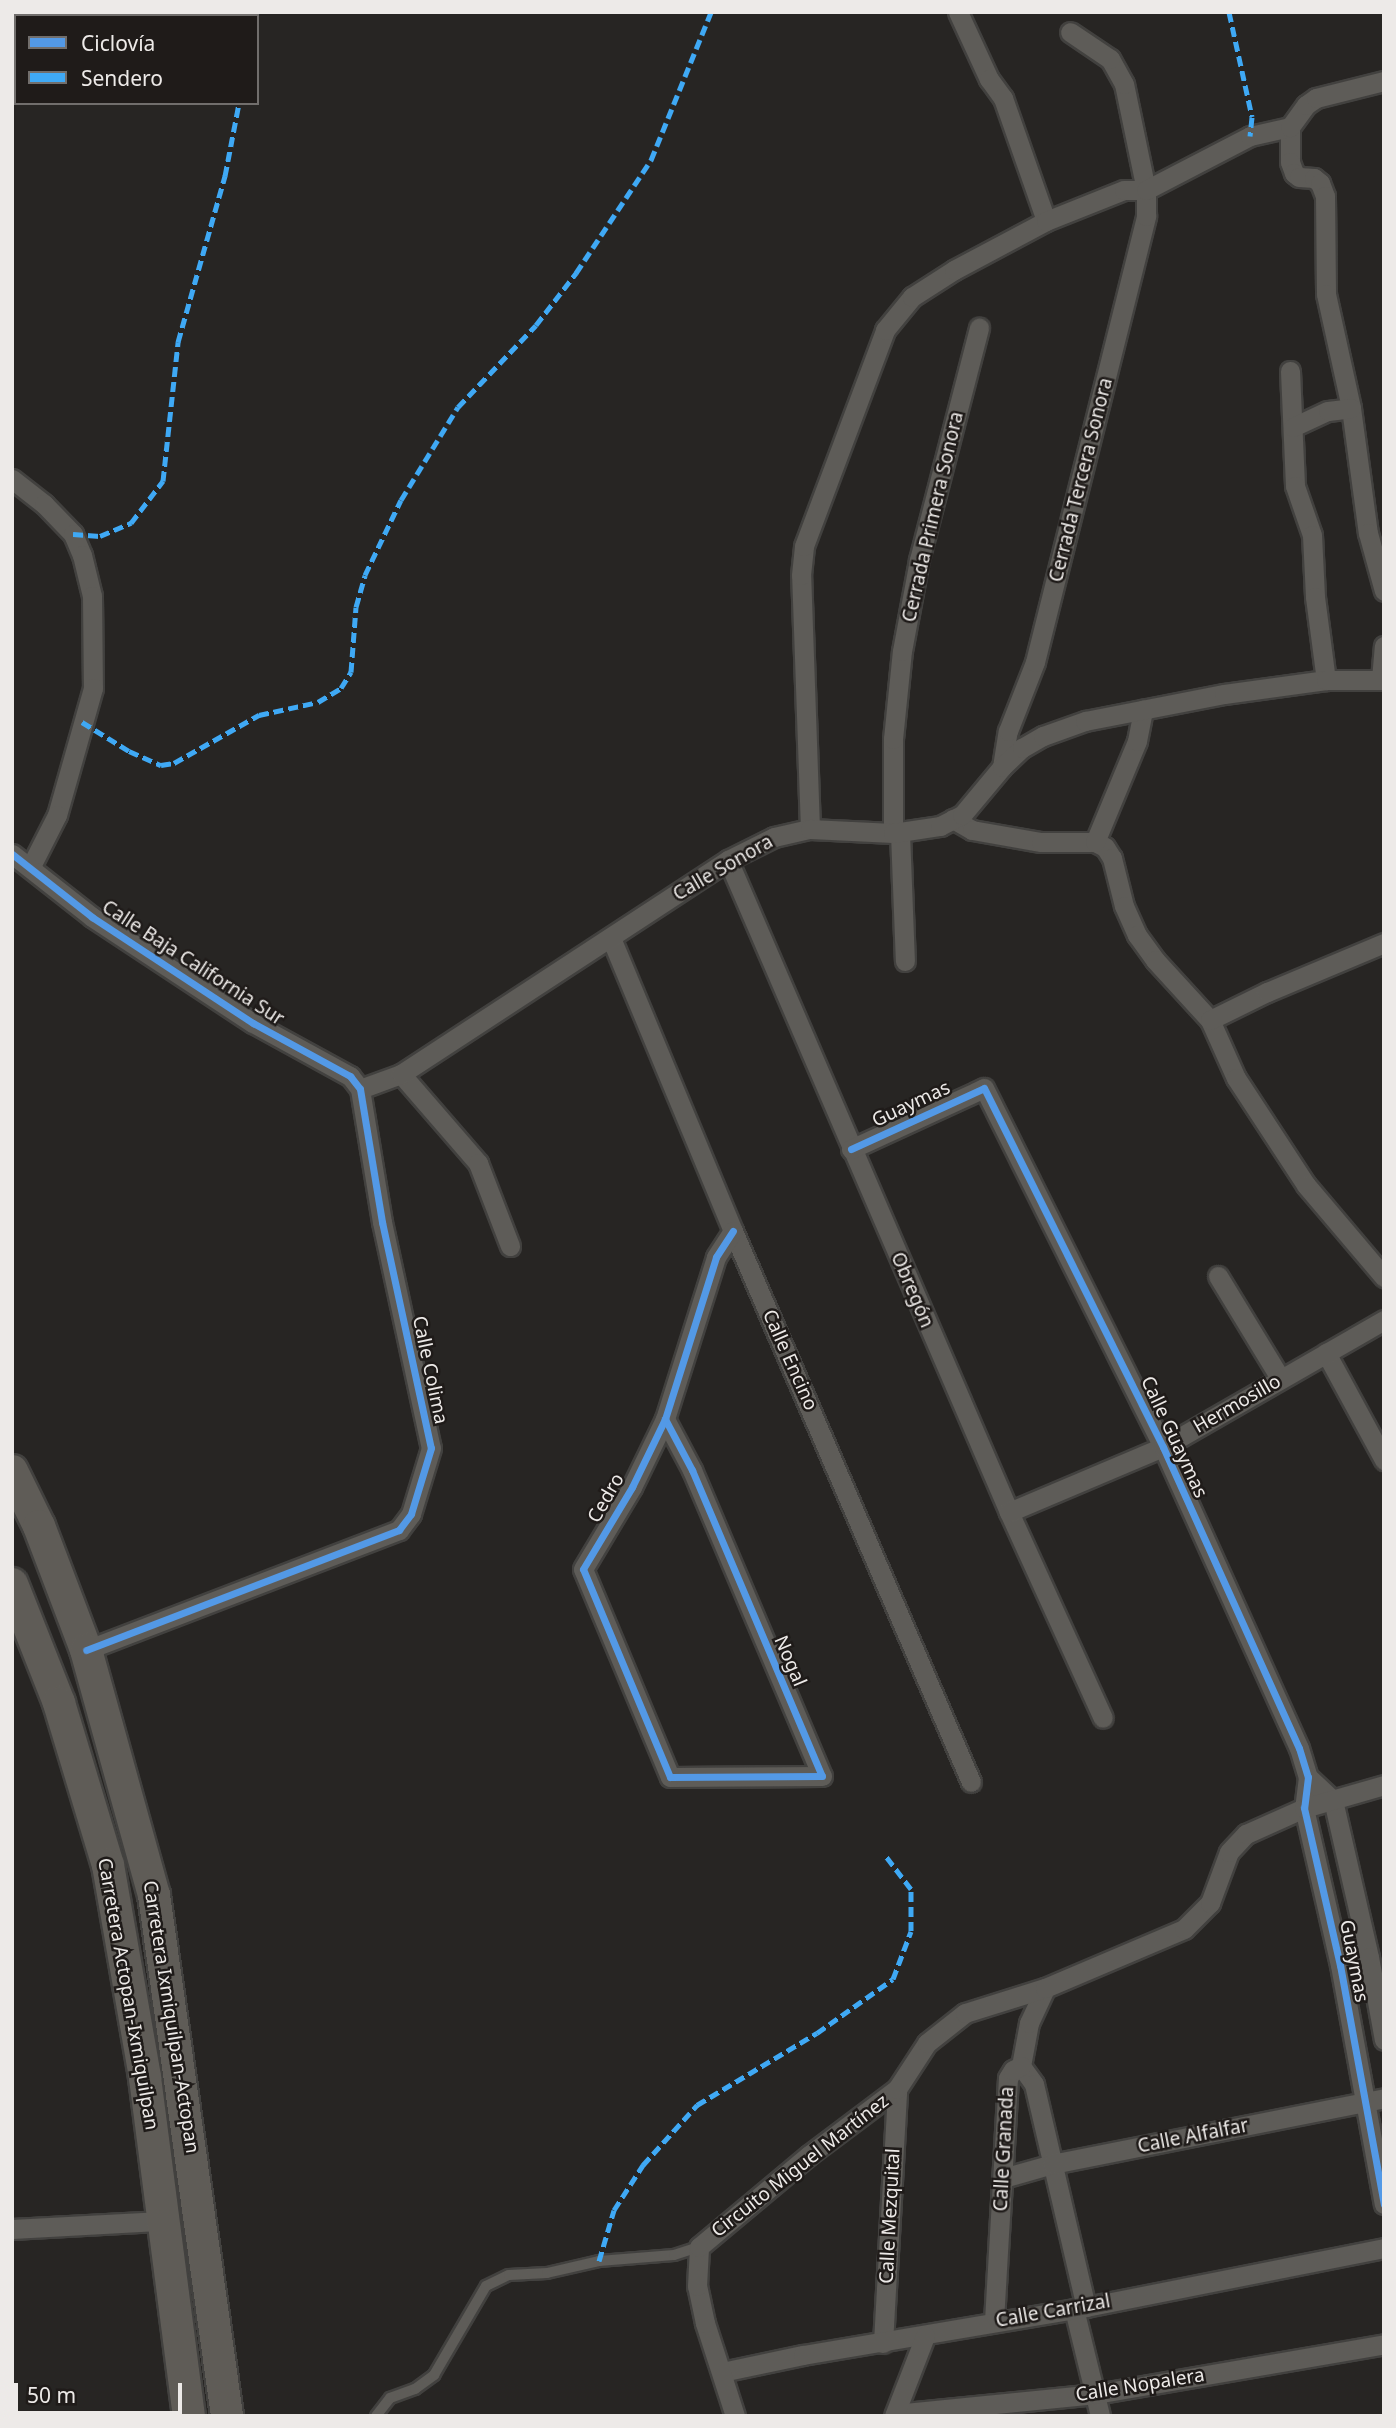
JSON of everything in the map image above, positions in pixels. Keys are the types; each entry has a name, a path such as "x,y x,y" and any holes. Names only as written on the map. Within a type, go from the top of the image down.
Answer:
{"main road":[{"name":"Carretera Ixmiquilpan-Actopan","path":"12,1471 40,1527 86,1650 154,1895 227,2416"},
{"name":"Carretera Actopan-Ixmiquilpan","path":"12,1584 60,1703 108,1865 145,2078 189,2416"}],"street":[{"path":"958,12 989,79 1003,98 1046,221"},
{"name":"Cerrada Tercera Sonora","path":"1002,767 1008,731 1035,662 1146,216 1146,190 1124,85 1110,59 1070,32"},
{"path":"1384,82 1316,98 1306,104 1290,127 1290,162 1294,173 1299,177 1314,178 1320,183 1325,196 1326,294 1351,408 1368,533 1384,591"},
{"path":"810,829 801,575 804,546 885,330 912,297 954,270 1046,221 1124,190 1146,190 1250,136 1290,127"},
{"name":"Cerrada Primera Sonora","path":"905,961 893,739 902,651 919,560 979,328"},
{"path":"1290,372 1295,486 1312,534 1315,597 1326,680"},
{"path":"1293,427 1328,411 1351,408"},
{"path":"12,479 44,504 73,534 82,555 92,596 93,688 57,815 30,868"},
{"path":"1382,680 1384,646"},
{"name":"Calle Sonora","path":"360,1089 401,1074 728,860 774,837 810,829 897,833 940,825 961,815 1002,767 1043,736 1085,722 1224,694 1326,680 1382,680"},
{"path":"1100,844 1137,741 1143,710"},
{"path":"953,819 972,830 1041,842 1100,844 1112,858 1125,906 1137,935 1155,960 1210,1020 1236,1078 1306,1185 1384,1277"},
{"name":"Calle Baja California Sur","path":"12,854 92,917 253,1023 350,1076 360,1089"},
{"name":"Obregón","path":"728,860 1009,1512 1103,1718"},
{"name":"Calle Encino","path":"611,938 733,1231 971,1782"},
{"path":"1210,1020 1266,992 1384,943"},
{"path":"401,1074 478,1163 510,1246"},
{"name":"Guaymas","path":"851,1149 984,1088"},
{"name":"Calle Guaymas","path":"984,1088 1163,1447 1299,1748 1308,1777 1304,1808"},
{"name":"Calle Colima","path":"86,1650 398,1530 411,1514 430,1448 383,1222 360,1089"},
{"name":"Cedro","path":"670,1777 583,1569 632,1487 665,1419 716,1257 733,1231"},
{"path":"1218,1276 1280,1378"},
{"name":"Hermosillo","path":"1009,1512 1163,1447 1384,1320"},
{"path":"1326,1353 1384,1460"},
{"name":"Nogal","path":"665,1419 692,1470 822,1776 670,1777"},
{"name":"Calle Guaymas","path":"1308,1777 1333,1800"},
{"name":"Circuito Miguel Martínez","path":"735,2416 705,2323 697,2286 699,2246 809,2155 897,2089 927,2043 965,2012 1045,1988 1184,1928 1210,1903 1229,1852 1246,1834 1304,1808 1384,1785"},
{"name":"Guaymas","path":"1333,1800 1376,1956 1384,2039"},
{"name":"Guaymas","path":"1304,1808 1340,1965 1363,2102 1384,2204"},
{"path":"1340,1965 1376,1956"},
{"name":"Calle Granada","path":"995,2321 1008,2078 1013,2070 1021,2066 1029,2023 1045,1988"},
{"path":"1021,2066 1034,2084 1100,2416"},
{"name":"Calle Mezquital","path":"883,2343 897,2089"},
{"name":"Calle Alfalfar","path":"1003,2178 1052,2164 1384,2098"},
{"path":"12,2229 162,2221"},
{"name":"Calle Carrizal","path":"722,2372 803,2355 1080,2308 1384,2248"},
{"path":"894,2415 925,2336"},
{"name":"Calle Nopalera","path":"894,2415 1096,2394 1384,2344"}],"lane":[{"path":"376,2416 390,2398 415,2389 434,2375 486,2286 509,2274 547,2273 599,2261 674,2255 699,2246"}],"marked path":[{"path":"82,722 129,751 161,765 174,763 259,715 318,702 341,688 351,672 356,607 365,575 401,500 458,407 536,325 576,273 651,160 711,12"},
{"path":"1229,12 1252,117 1250,136"},
{"path":"73,534 100,536 131,523 163,481 178,342 225,176 239,105"},
{"path":"599,2261 614,2210 643,2165 697,2105 817,2033 893,1979 911,1931 911,1889 885,1855"}],"cycle path":[{"path":"12,854 92,917 253,1023 350,1076 360,1089 382,1222 431,1448 411,1514 399,1530 86,1650"},
{"path":"851,1149 984,1088 1163,1447 1299,1748 1308,1777 1304,1808 1340,1965 1384,2204"},
{"path":"665,1419 692,1470 822,1776 670,1777 583,1569 632,1487 665,1419 716,1257 733,1231"}]}
